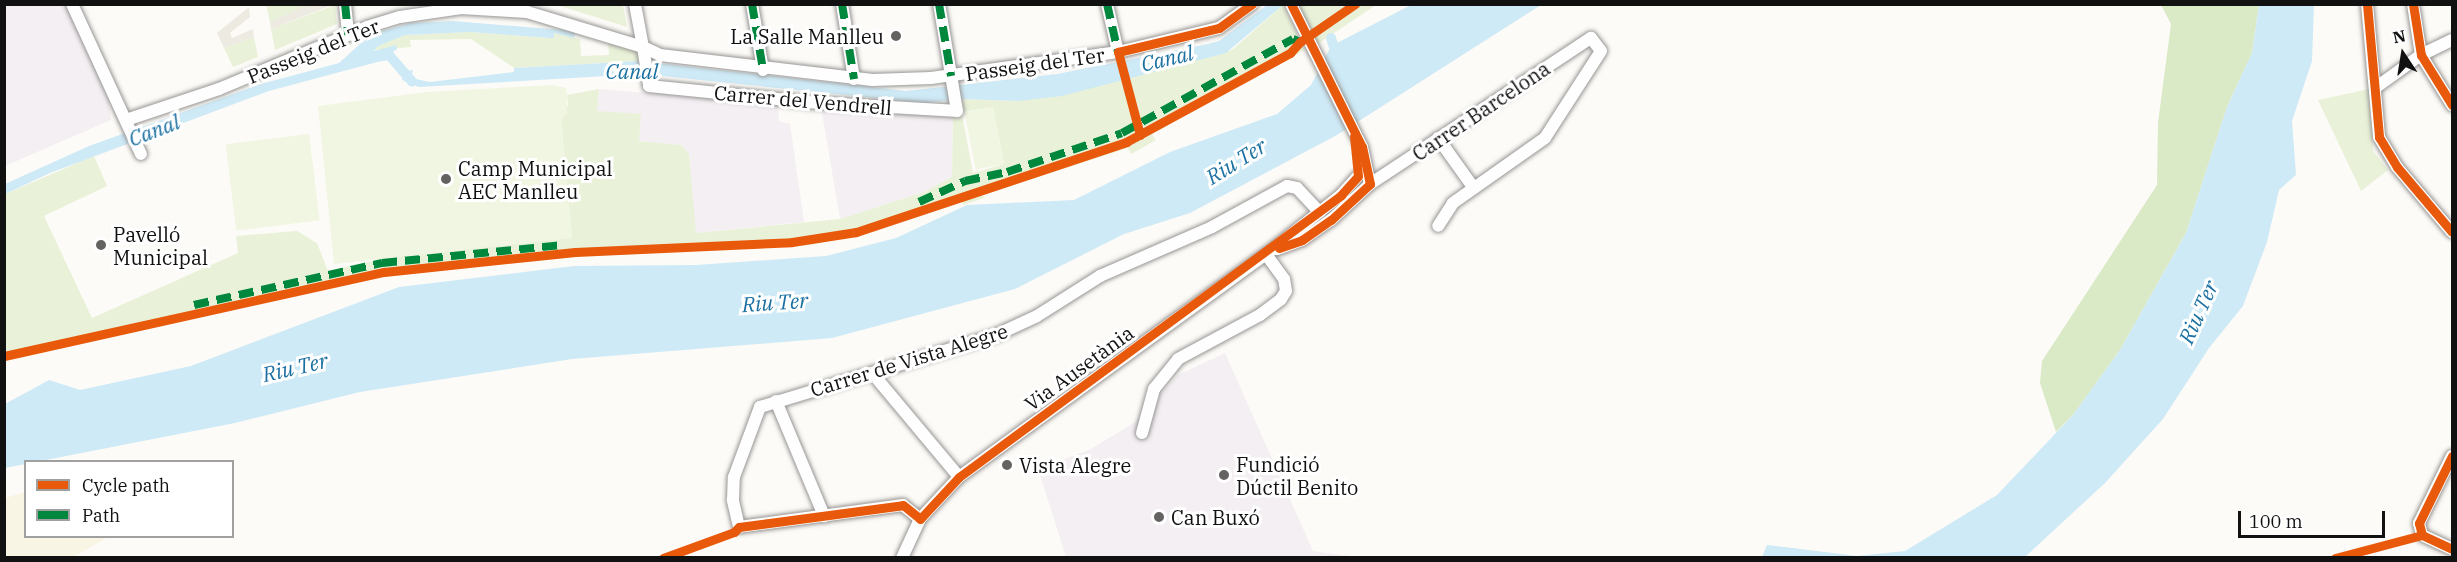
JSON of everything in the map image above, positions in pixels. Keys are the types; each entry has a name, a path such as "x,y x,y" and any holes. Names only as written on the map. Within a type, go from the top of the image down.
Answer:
{"street":[{"path":"72,4 141,153"},
{"path":"345,4 348,35"},
{"path":"635,4 643,47"},
{"path":"752,4 764,70"},
{"path":"842,4 854,79"},
{"path":"939,4 953,80"},
{"path":"1107,4 1118,52"},
{"name":"Passeig del Ter","path":"128,125 348,35 400,17 461,6 526,12 643,47 660,55 764,70 854,79 953,80 1118,52 1219,28 1252,4"},
{"path":"1291,4 1364,153 1362,182"},
{"path":"2367,4 2379,137 2397,167 2452,232"},
{"path":"2413,4 2421,55 2452,105"},
{"name":"Carrer Barcelona","path":"1362,182 1438,138 1591,38 1601,51 1545,138 1473,187"},
{"path":"2374,88 2421,55 2452,40"},
{"name":"Carrer del Vendrell","path":"643,47 649,86 928,112 957,111 956,99"},
{"name":"Passeig del Ter","path":"953,80 956,99"},
{"path":"1438,138 1473,187 1453,202 1438,226"},
{"name":"Via Ausetània","path":"902,558 920,519 959,477 1362,182"},
{"name":"Via Ausetània","path":"1267,253 1306,237 1341,213 1362,182"},
{"name":"Carrer de Vista Alegre","path":"824,516 739,526 733,500 734,477 760,407 994,336 1037,316 1100,276 1212,227 1287,186 1298,188 1320,212"},
{"path":"1143,433 1154,389 1178,359 1260,315 1281,299 1286,291 1284,279 1267,253"},
{"path":"878,380 959,477"},
{"path":"776,401 824,516 903,506 920,519"},
{"path":"2452,456 2419,523 2422,535 2452,549"}],"shaded area":[{"path":"5,5 66,5 108,95 111,120 5,166"},
{"path":"307,5 332,5 271,29 270,22"},
{"path":"249,7 250,17 230,33 232,38 253,29 254,37 224,48 217,33"},
{"path":"599,89 778,104 779,121 790,124 804,222 695,233 689,154 681,145 639,141 597,111"},
{"path":"821,107 953,117 952,177 924,192 840,219"},
{"path":"1225,353 1313,551 1357,557 1066,557 1038,469 1091,449 1135,422 1178,375"},
{"path":"24,492 24,538 106,538 74,557 5,557 5,498"}],"green space":[{"path":"307,4 308,6 270,22 266,5"},
{"path":"335,5 337,24 275,50 271,29"},
{"path":"557,5 623,5 627,27"},
{"path":"1283,5 1305,50 1152,134 1156,140 1131,154 1128,148 983,195 984,198 963,205 961,201 870,232 811,245 575,257 383,276 5,361 5,194 94,156 107,186 44,216 92,318 238,253 236,236 297,231 317,243 328,271 389,257 572,237 561,121 568,105 567,95 599,89 597,111 641,114 639,141 681,145 689,154 696,233 840,219 924,192 952,177 953,117 962,115 973,173 1004,164 993,107 964,112 962,99 1018,101 1131,77 1232,50"},
{"path":"1296,5 1376,5 1316,45"},
{"path":"2161,5 2259,5 2252,53 2227,107 2186,233 2120,350 2073,415 2056,432 2040,383 2042,361 2157,185 2158,123 2171,24"},
{"path":"471,32 550,38 553,33 580,39 581,56 609,55 608,41 638,50 639,61 514,68 471,39 410,40 411,47 374,50 382,43 405,35"},
{"path":"254,37 258,57 233,67 224,48"},
{"name":"Camp Municipal AEC Manlleu","path":"552,85 566,88 567,95 567,113 561,121 572,238 334,264 318,106 427,92"},
{"path":"2369,89 2373,151 2388,170 2361,191 2318,100"},
{"path":"993,107 1004,164 976,169 965,113"},
{"path":"309,134 320,220 236,231 226,144"}],"water":[{"path":"1267,5 1283,5 1226,53 1062,96 1018,101 962,99 923,103 642,74 419,87 402,80 403,72 413,70 411,78 430,82 514,72 514,68 639,61 906,91 1057,74 1208,44 1219,41"},
{"name":"Riu Ter","path":"1411,5 1541,5 1337,135 1190,213 1124,234 1015,289 832,338 572,359 360,392 235,423 46,460 24,460 24,464 5,468 5,404 49,380 80,390 191,366 399,287 574,266 696,265 826,256 896,238 967,205 1074,200 1170,152 1277,114 1311,85 1331,46"},
{"name":"Riu Ter","path":"2259,5 2314,5 2312,61 2292,121 2296,175 2279,190 2267,242 2243,306 2209,348 2163,419 2105,483 2025,557 1762,557 1767,545 1857,556 1905,551 1997,495 2073,415 2120,350 2186,233 2227,107 2252,53"},
{"path":"453,21 576,31 574,38 554,33 554,38 471,32 405,35 378,46 374,51 396,45 397,49 381,61 269,91 50,173 5,194 5,184 89,146 261,84 339,63 371,34 411,23"}],"waterway":[{"path":"1331,38 1337,57"},
{"name":"Canal","path":"375,57 389,55 412,81"}],"marked path":[{"path":"345,4 348,35"},
{"path":"752,4 763,70"},
{"path":"842,4 854,79"},
{"path":"939,4 951,76"},
{"path":"1107,4 1118,52"},
{"path":"919,202 965,181 1007,172 1122,133 1293,39 1300,42"},
{"path":"194,305 382,263 561,245"}],"cycle path":[{"path":"1140,135 1118,52 1219,28 1252,4"},
{"path":"1279,248 1302,240 1331,220 1370,184 1362,147 1291,4"},
{"path":"4,356 384,272 575,252 792,242 856,232 1126,142 1290,53 1300,42 1355,4"},
{"path":"2367,4 2379,137 2397,167 2452,232"},
{"path":"2413,4 2421,55 2452,105"},
{"path":"663,558 734,532 739,527 903,505 920,519 959,477 1341,195 1358,176 1354,136"},
{"path":"2452,456 2419,523 2422,535 2452,549"},
{"path":"2335,558 2422,535"}],"place":[{"name":"La Salle Manlleu","path":"896,36"},
{"name":"Camp Municipal AEC Manlleu","path":"446,179"},
{"name":"Pavelló Municipal","path":"101,245"},
{"name":"Vista Alegre","path":"1007,465"},
{"name":"Fundició Dúctil Benito","path":"1224,475"},
{"name":"Can Buxó","path":"1159,517"}]}
